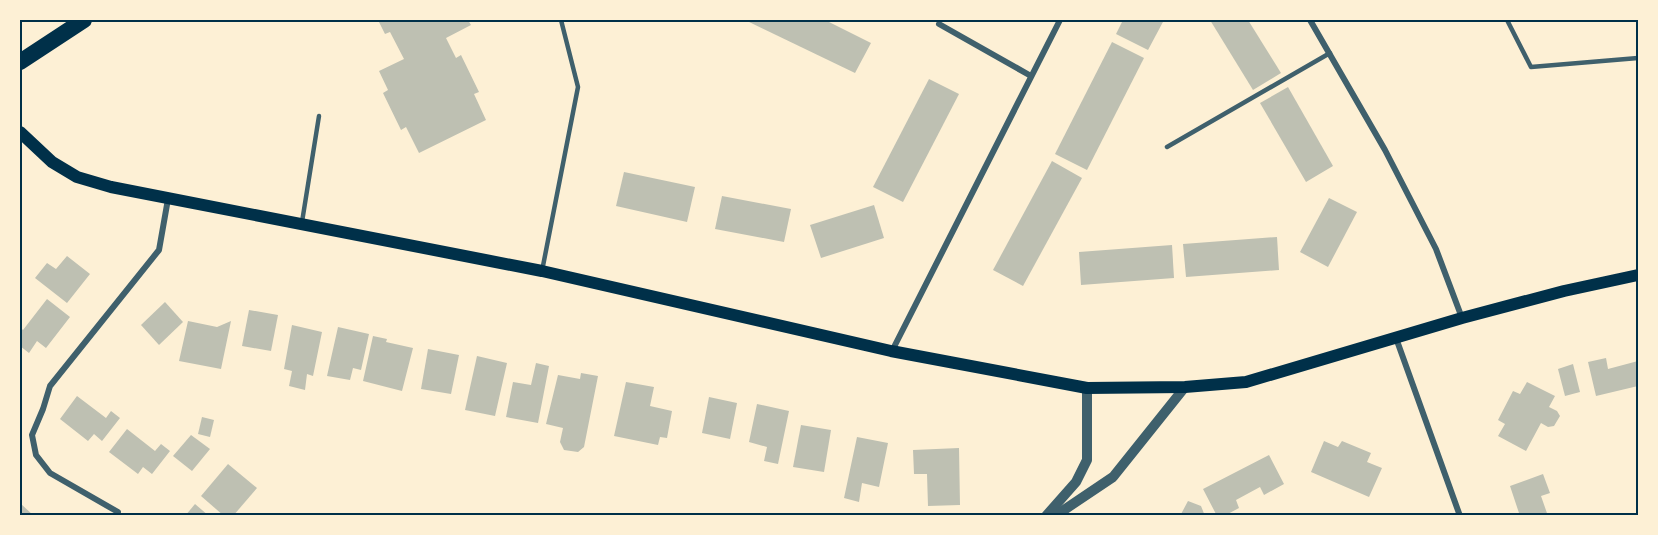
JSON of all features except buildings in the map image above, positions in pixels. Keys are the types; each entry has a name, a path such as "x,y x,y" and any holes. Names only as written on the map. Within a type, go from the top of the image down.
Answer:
{"highway":[{"path":"20,62 84,20"}],"main road":[{"path":"20,132 52,162 77,177 111,187 542,271 891,351 1087,388 1185,387 1246,382 1462,318 1564,291 1638,275"}],"street":[{"path":"891,351 1060,20"},
{"path":"1310,20 1385,150 1436,249 1462,318"},
{"path":"939,24 1031,76"},
{"path":"117,516 118,512 50,473 36,455 32,435 44,409 50,386 159,250 168,199"},
{"path":"1396,337 1460,516"},
{"path":"1055,516 1113,477 1185,387"},
{"path":"1046,516 1076,482 1087,460 1087,388"}],"lane":[{"path":"542,271 578,87 561,20"},
{"path":"1507,20 1532,68 1638,58"},
{"path":"1167,147 1329,53"},
{"path":"302,225 319,116"}]}
